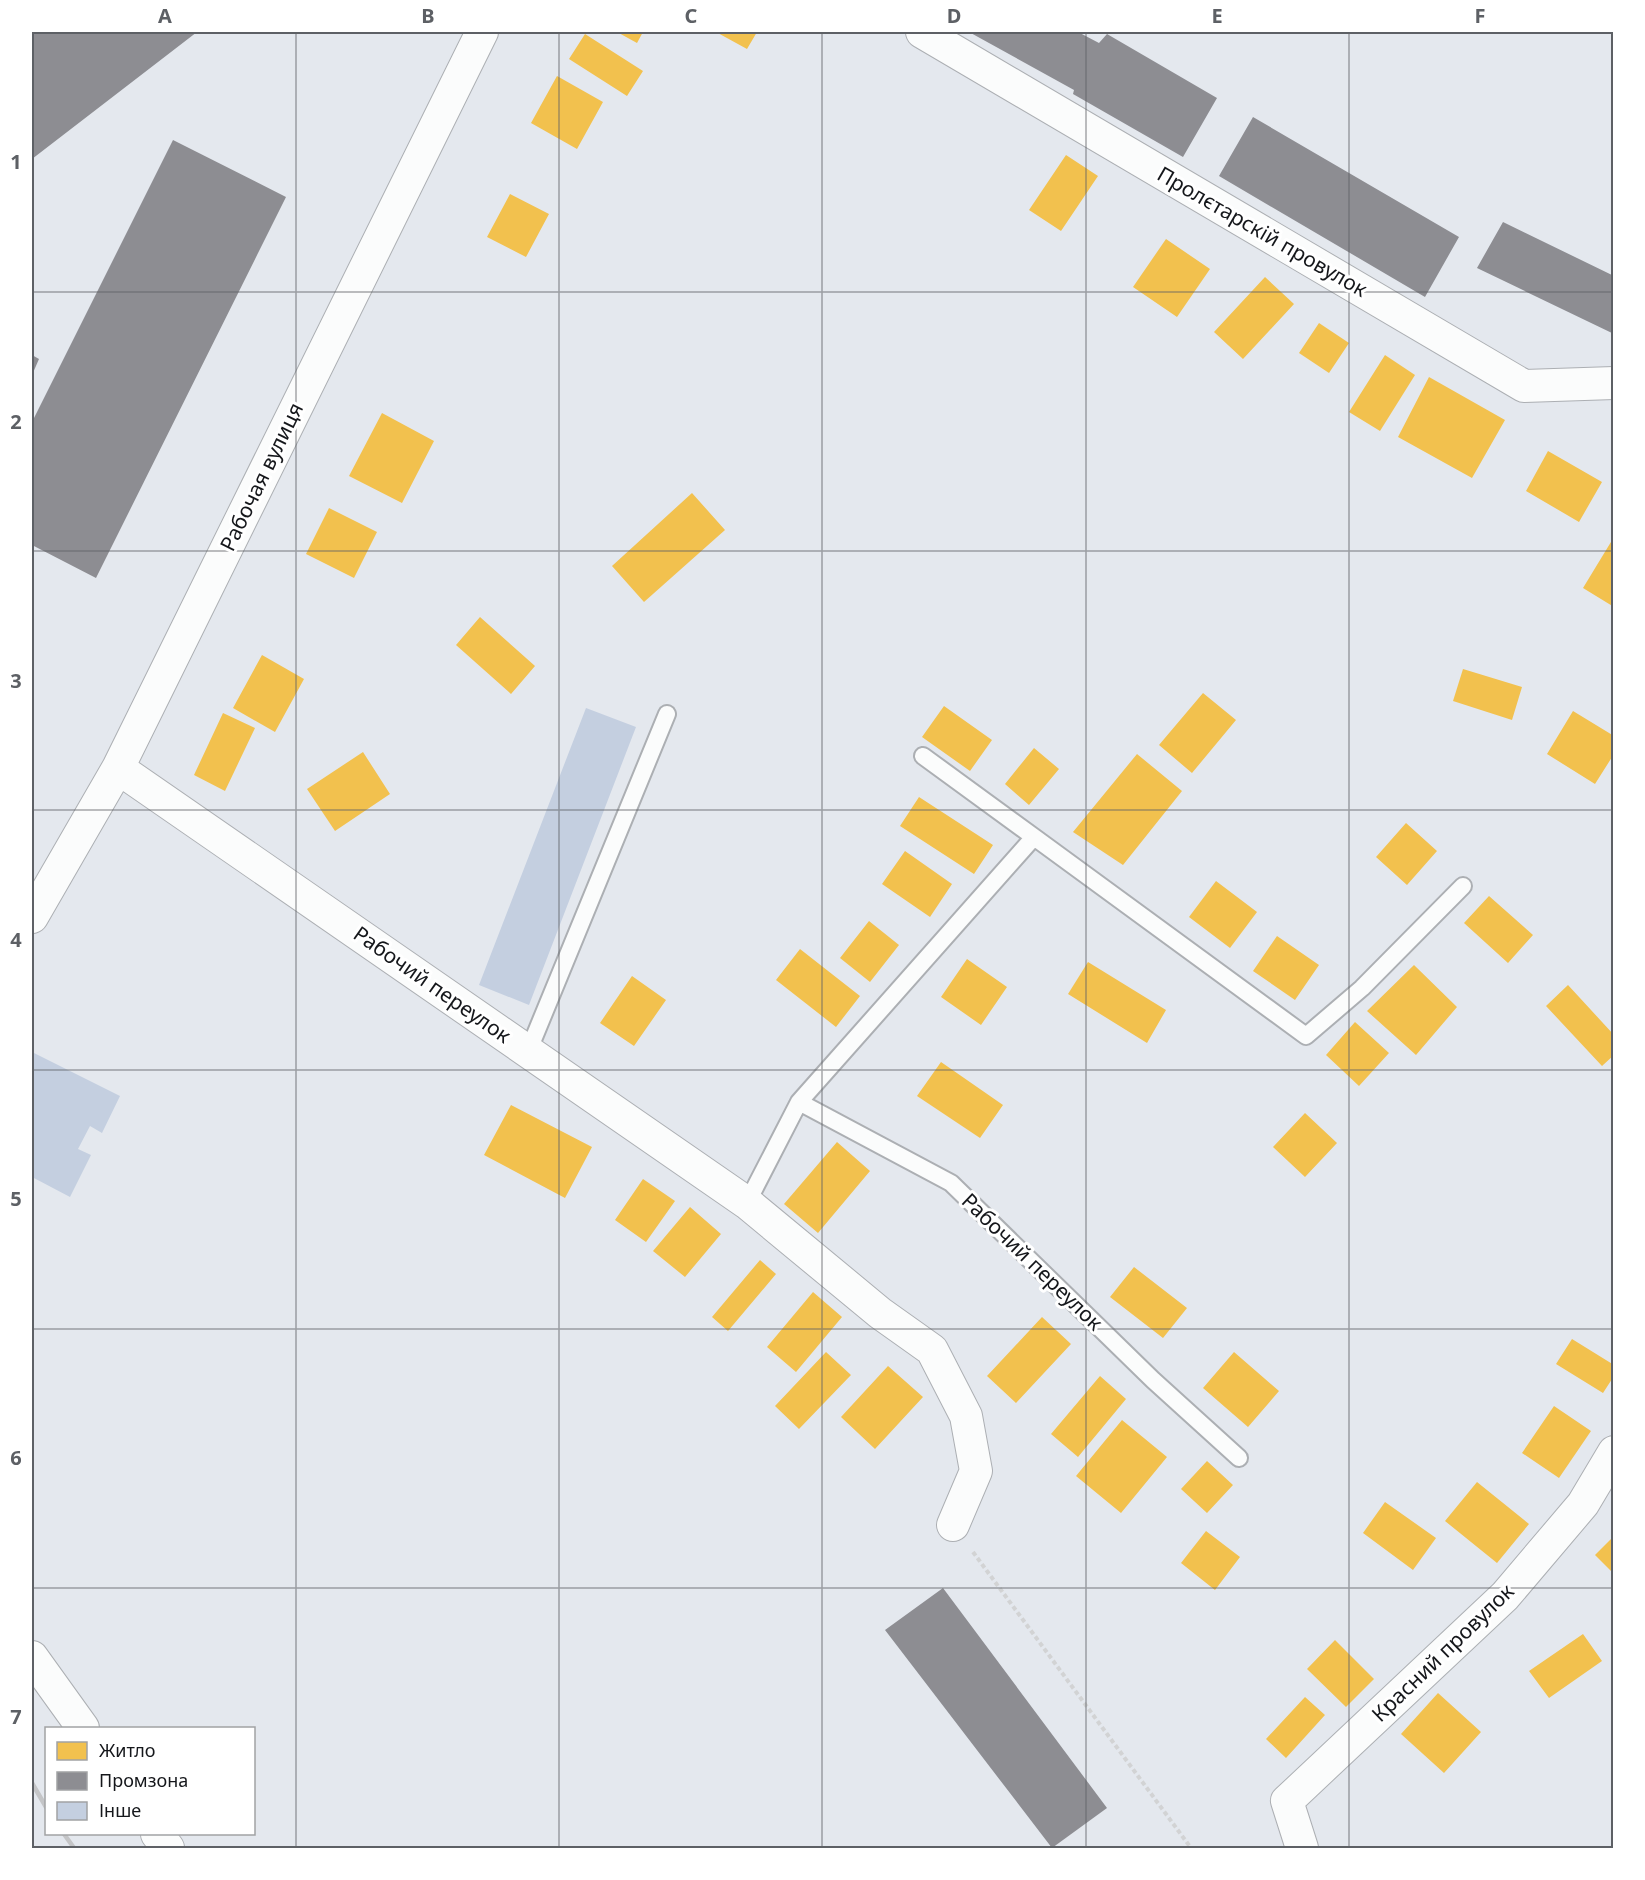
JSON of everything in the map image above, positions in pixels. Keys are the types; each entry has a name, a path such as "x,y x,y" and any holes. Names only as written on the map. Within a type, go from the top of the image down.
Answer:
{"street":[{"name":"Рабочая вулиця","path":"32,917 118,768 482,32"},
{"name":"Пролєтарскій провулок","path":"922,32 1524,386 1614,383"},
{"name":"Рабочий переулок","path":"118,768 747,1203 880,1313 932,1350 966,1416 976,1471 953,1525"},
{"name":"Красний провулок","path":"1302,1848 1287,1801 1505,1596 1583,1504 1614,1452"},
{"path":"32,1657 82,1727"},
{"path":"158,1835 168,1848"}],"lane":[{"path":"528,1052 667,714"},
{"path":"923,756 1306,1036 1362,988 1463,886"},
{"path":"747,1203 799,1102 1034,837"},
{"name":"Рабочий переулок","path":"799,1102 951,1184 1153,1380 1239,1458"}],"path":[{"path":"953,1525 1191,1848"}],"building: Житло":[{"path":"617,32 643,32 637,43"},
{"path":"716,32 757,32 747,49"},
{"path":"585,34 643,71 627,96 569,59"},
{"path":"557,76 603,102 577,149 531,123"},
{"path":"1066,155 1098,176 1061,231 1029,210"},
{"path":"510,194 549,214 526,257 487,237"},
{"path":"1166,239 1210,269 1177,317 1133,287"},
{"path":"1265,277 1294,304 1243,359 1214,332"},
{"path":"1319,323 1349,343 1329,373 1299,353"},
{"path":"1385,355 1415,375 1380,431 1349,412"},
{"path":"1429,377 1505,420 1472,478 1398,437"},
{"path":"382,413 434,441 402,503 349,476"},
{"path":"1548,451 1602,482 1579,522 1526,491"},
{"path":"692,493 725,530 644,602 612,566"},
{"path":"329,508 377,532 354,578 306,554"},
{"path":"1614,537 1614,607 1583,588"},
{"path":"480,617 535,666 511,694 456,645"},
{"path":"262,655 304,679 275,732 233,708"},
{"path":"1463,669 1522,687 1512,720 1453,701"},
{"path":"1203,693 1236,720 1192,773 1159,745"},
{"path":"944,706 992,740 970,771 922,737"},
{"path":"1573,711 1614,736 1614,754 1595,784 1547,754"},
{"path":"223,713 255,728 225,791 194,775"},
{"path":"1034,748 1059,769 1029,805 1005,784"},
{"path":"363,752 390,794 335,831 307,789"},
{"path":"1137,754 1182,791 1123,865 1073,832"},
{"path":"919,797 993,845 974,874 900,826"},
{"path":"1406,823 1437,851 1407,885 1376,857"},
{"path":"905,851 952,884 930,917 882,884"},
{"path":"1216,881 1257,912 1230,948 1189,917"},
{"path":"1489,896 1533,935 1508,963 1464,923"},
{"path":"869,921 899,945 870,982 840,958"},
{"path":"1277,936 1319,965 1295,1000 1253,971"},
{"path":"800,949 860,996 836,1027 776,980"},
{"path":"967,959 1007,987 981,1025 941,997"},
{"path":"1088,962 1166,1010 1147,1043 1068,994"},
{"path":"1414,965 1457,1007 1416,1055 1367,1011"},
{"path":"632,976 666,1000 634,1046 600,1023"},
{"path":"1568,985 1614,1035 1614,1055 1602,1066 1546,1006"},
{"path":"1355,1022 1389,1053 1359,1086 1326,1055"},
{"path":"941,1062 1003,1105 980,1138 917,1096"},
{"path":"511,1105 592,1147 565,1198 484,1155"},
{"path":"1305,1113 1337,1143 1305,1177 1273,1147"},
{"path":"837,1142 870,1171 818,1233 784,1204"},
{"path":"643,1179 675,1201 646,1242 615,1220"},
{"path":"690,1207 721,1234 685,1277 653,1251"},
{"path":"760,1260 776,1274 728,1331 712,1317"},
{"path":"1134,1267 1187,1308 1163,1338 1110,1297"},
{"path":"813,1292 842,1317 796,1372 767,1347"},
{"path":"1042,1317 1071,1344 1016,1403 987,1376"},
{"path":"1572,1339 1614,1365 1614,1376 1603,1393 1556,1364"},
{"path":"826,1352 851,1375 799,1429 775,1406"},
{"path":"1234,1352 1279,1391 1248,1427 1203,1388"},
{"path":"888,1366 923,1397 875,1449 841,1417"},
{"path":"1100,1376 1126,1399 1078,1457 1051,1434"},
{"path":"1554,1406 1591,1431 1559,1478 1522,1453"},
{"path":"1122,1420 1167,1457 1121,1513 1076,1476"},
{"path":"1207,1461 1233,1485 1207,1513 1181,1489"},
{"path":"1477,1482 1529,1524 1497,1563 1445,1521"},
{"path":"1385,1502 1436,1538 1413,1570 1363,1533"},
{"path":"1206,1531 1240,1557 1215,1590 1181,1563"},
{"path":"1614,1536 1614,1574 1595,1555"},
{"path":"1583,1634 1602,1661 1549,1698 1529,1671"},
{"path":"1335,1640 1374,1679 1346,1707 1307,1669"},
{"path":"1438,1693 1481,1732 1444,1773 1401,1734"},
{"path":"1305,1697 1325,1715 1286,1758 1266,1739"}],"building: Промзона":[{"path":"32,32 197,32 32,159"},
{"path":"969,32 1078,32 1099,43 1107,34 1217,98 1183,157 1073,94 1074,90"},
{"path":"1253,117 1459,237 1425,297 1219,176"},
{"path":"173,140 286,197 96,578 32,545 32,422"},
{"path":"1503,222 1614,276 1614,334 1477,268"},
{"path":"32,355 39,359 32,375"},
{"path":"943,1588 1107,1808 1052,1848 885,1630"}],"building: Інше":[{"path":"586,708 636,727 529,1005 479,985"},
{"path":"32,1052 120,1096 102,1133 90,1126 78,1149 91,1155 70,1197 32,1177"}],"railway":[{"path":"32,1783 45,1805"},
{"path":"65,1835 74,1848"}]}
